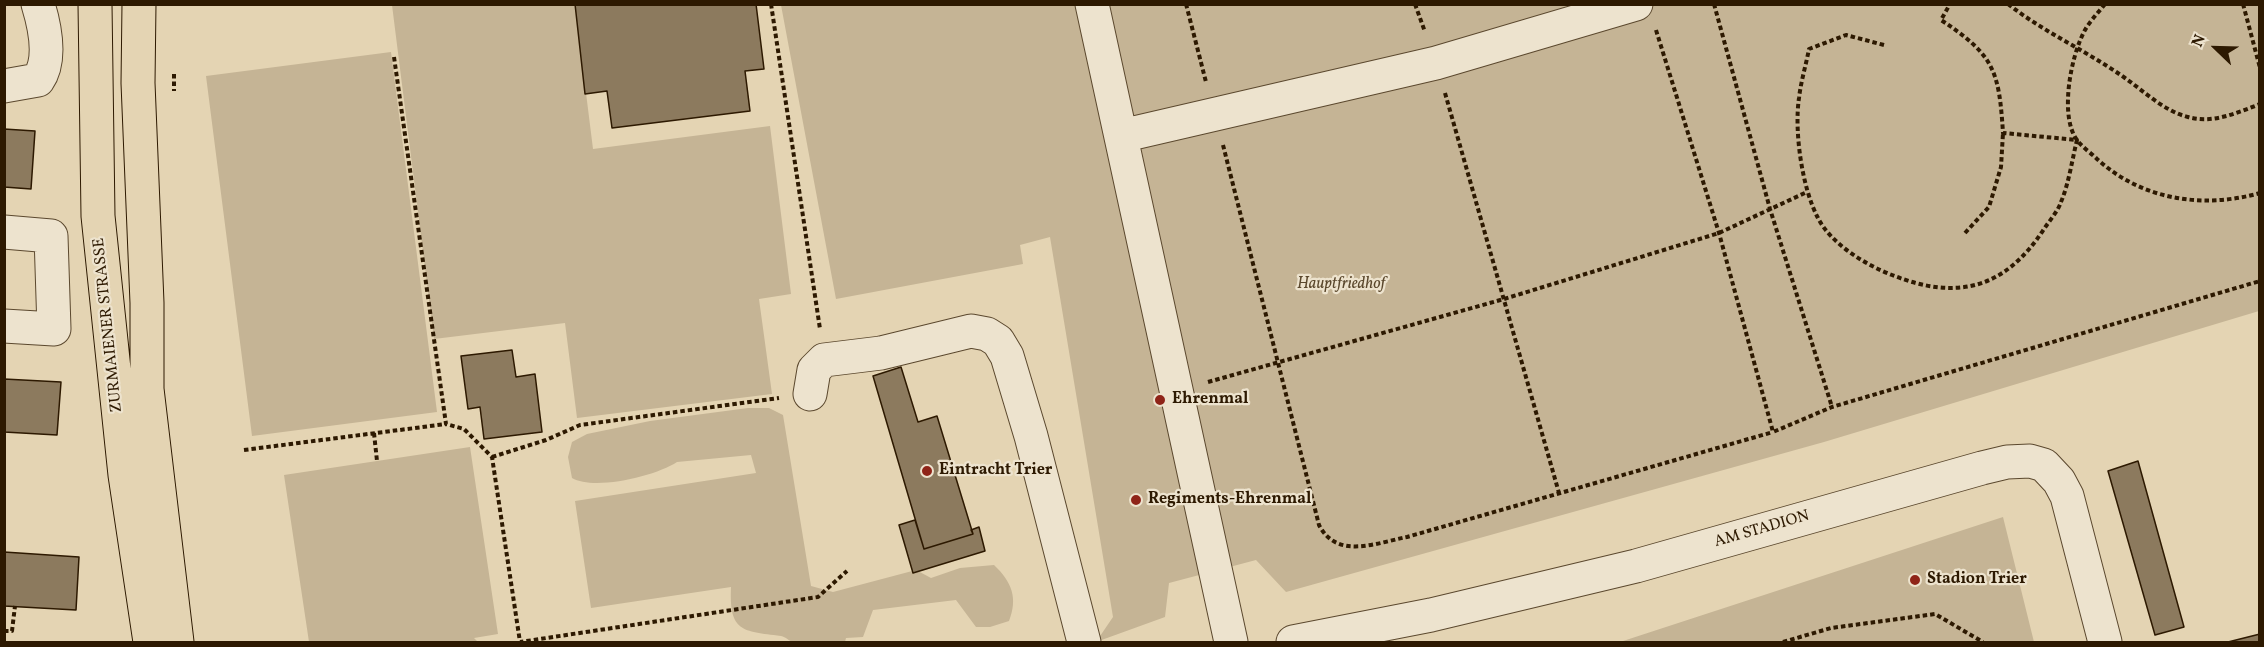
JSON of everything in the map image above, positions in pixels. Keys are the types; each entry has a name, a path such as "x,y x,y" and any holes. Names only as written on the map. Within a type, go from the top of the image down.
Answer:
{"main road":[{"name":"ZURMAIENER STRASSE","path":"95,4 98,216 125,475 150,642"},
{"name":"ZURMAIENER STRASSE","path":"139,4 138,83 147,303 147,389 177,642"}],"street":[{"path":"4,86 38,80 45,70 45,40 38,4"},
{"path":"1092,4 1231,642"},
{"path":"1121,136 1646,16"},
{"path":"4,232 51,236 54,329 4,326"},
{"path":"810,394 814,370 840,358 971,331 987,334 998,342 1007,356 1031,436 1083,642"},
{"name":"AM STADION","path":"1293,642 1431,615 1636,566 1982,468 2007,462 2030,461 2044,465 2067,496 2105,642"}],"path":[{"path":"771,4 840,358"},
{"path":"1186,4 1280,363 1319,525 1325,537 1338,544 1355,548 1407,537 1773,432 1832,407 2259,280"},
{"path":"1414,4 1437,63 1559,493"},
{"path":"1714,4 1770,209 1832,407"},
{"path":"1950,4 1941,20 1974,45 1993,66 2001,104 2003,133 2001,167 1989,207 1965,233"},
{"path":"2008,4 2042,29 2078,48 2160,104 2187,117 2206,119 2231,115 2259,104"},
{"path":"2105,4 2085,30 2078,48 2068,93 2071,124 2077,140 2109,170 2143,190 2174,199 2211,200 2236,199 2259,193"},
{"path":"2243,4 2259,65"},
{"path":"1646,16 1719,233 1773,432"},
{"path":"1884,45 1846,35 1809,49 1798,100 1800,144 1807,192 1819,220 1843,247 1868,266 1912,284 1942,290 1975,286 2011,267 2031,249 2061,203 2077,140"},
{"path":"394,57 446,424"},
{"path":"2003,133 2077,140"},
{"path":"1176,390 1504,299 1719,233 1807,192"},
{"path":"492,458 546,440 580,425 810,394"},
{"path":"244,450 446,424 464,429 492,458 520,642 818,597 847,571"},
{"path":"374,433 377,461"},
{"path":"4,631 12,631 15,606"},
{"path":"1783,642 1831,628 1935,614 1983,642"}],"green space":[{"path":"392,5 575,5 593,149 770,126 791,294 759,299 772,394 577,418 565,323 434,339"},
{"name":"Hauptfriedhof","path":"781,5 2259,5 2259,311 1824,442 1286,592 1256,560 1169,583 1165,617 1096,642 1113,617 1050,237 1020,245 1023,264 836,299"},
{"path":"391,52 437,412 252,436 206,76"},
{"path":"748,408 769,408 783,415 811,586 833,592 916,570 931,578 960,568 994,565 1012,591 1013,605 1009,621 990,627 976,627 956,600 873,610 863,637 846,638 845,642 804,644 781,636 756,633 741,626 732,613 731,587 591,608 575,501 756,473 751,455 677,462 655,472 625,480 582,482 572,478 568,457 572,442 587,434 650,421"},
{"path":"470,447 498,634 474,638 478,642 309,642 284,475"},
{"name":"Stadion Trier","path":"2003,517 2034,642 1620,642"}],"building":[{"path":"575,4 756,4 764,69 745,71 750,111 612,128 607,91 585,94"},
{"path":"4,129 35,131 31,189 4,187"},
{"path":"512,350 516,377 535,374 542,432 484,439 480,407 468,409 461,356"},
{"name":"Eintracht Trier","path":"901,367 918,422 937,416 973,534 924,549 873,376"},
{"path":"4,379 61,382 57,435 4,432"},
{"path":"2138,461 2184,627 2155,635 2108,471"},
{"path":"915,520 924,549 973,534 971,530 979,527 985,551 913,573 899,525"},
{"path":"4,552 79,557 76,610 4,606"},
{"path":"2260,634 2260,642 2228,642"}],"place":[{"name":"Ehrenmal","path":"1160,400"},
{"name":"Eintracht Trier","path":"927,471"},
{"name":"Regiments-Ehrenmal","path":"1136,500"},
{"name":"Stadion Trier","path":"1915,580"}]}
